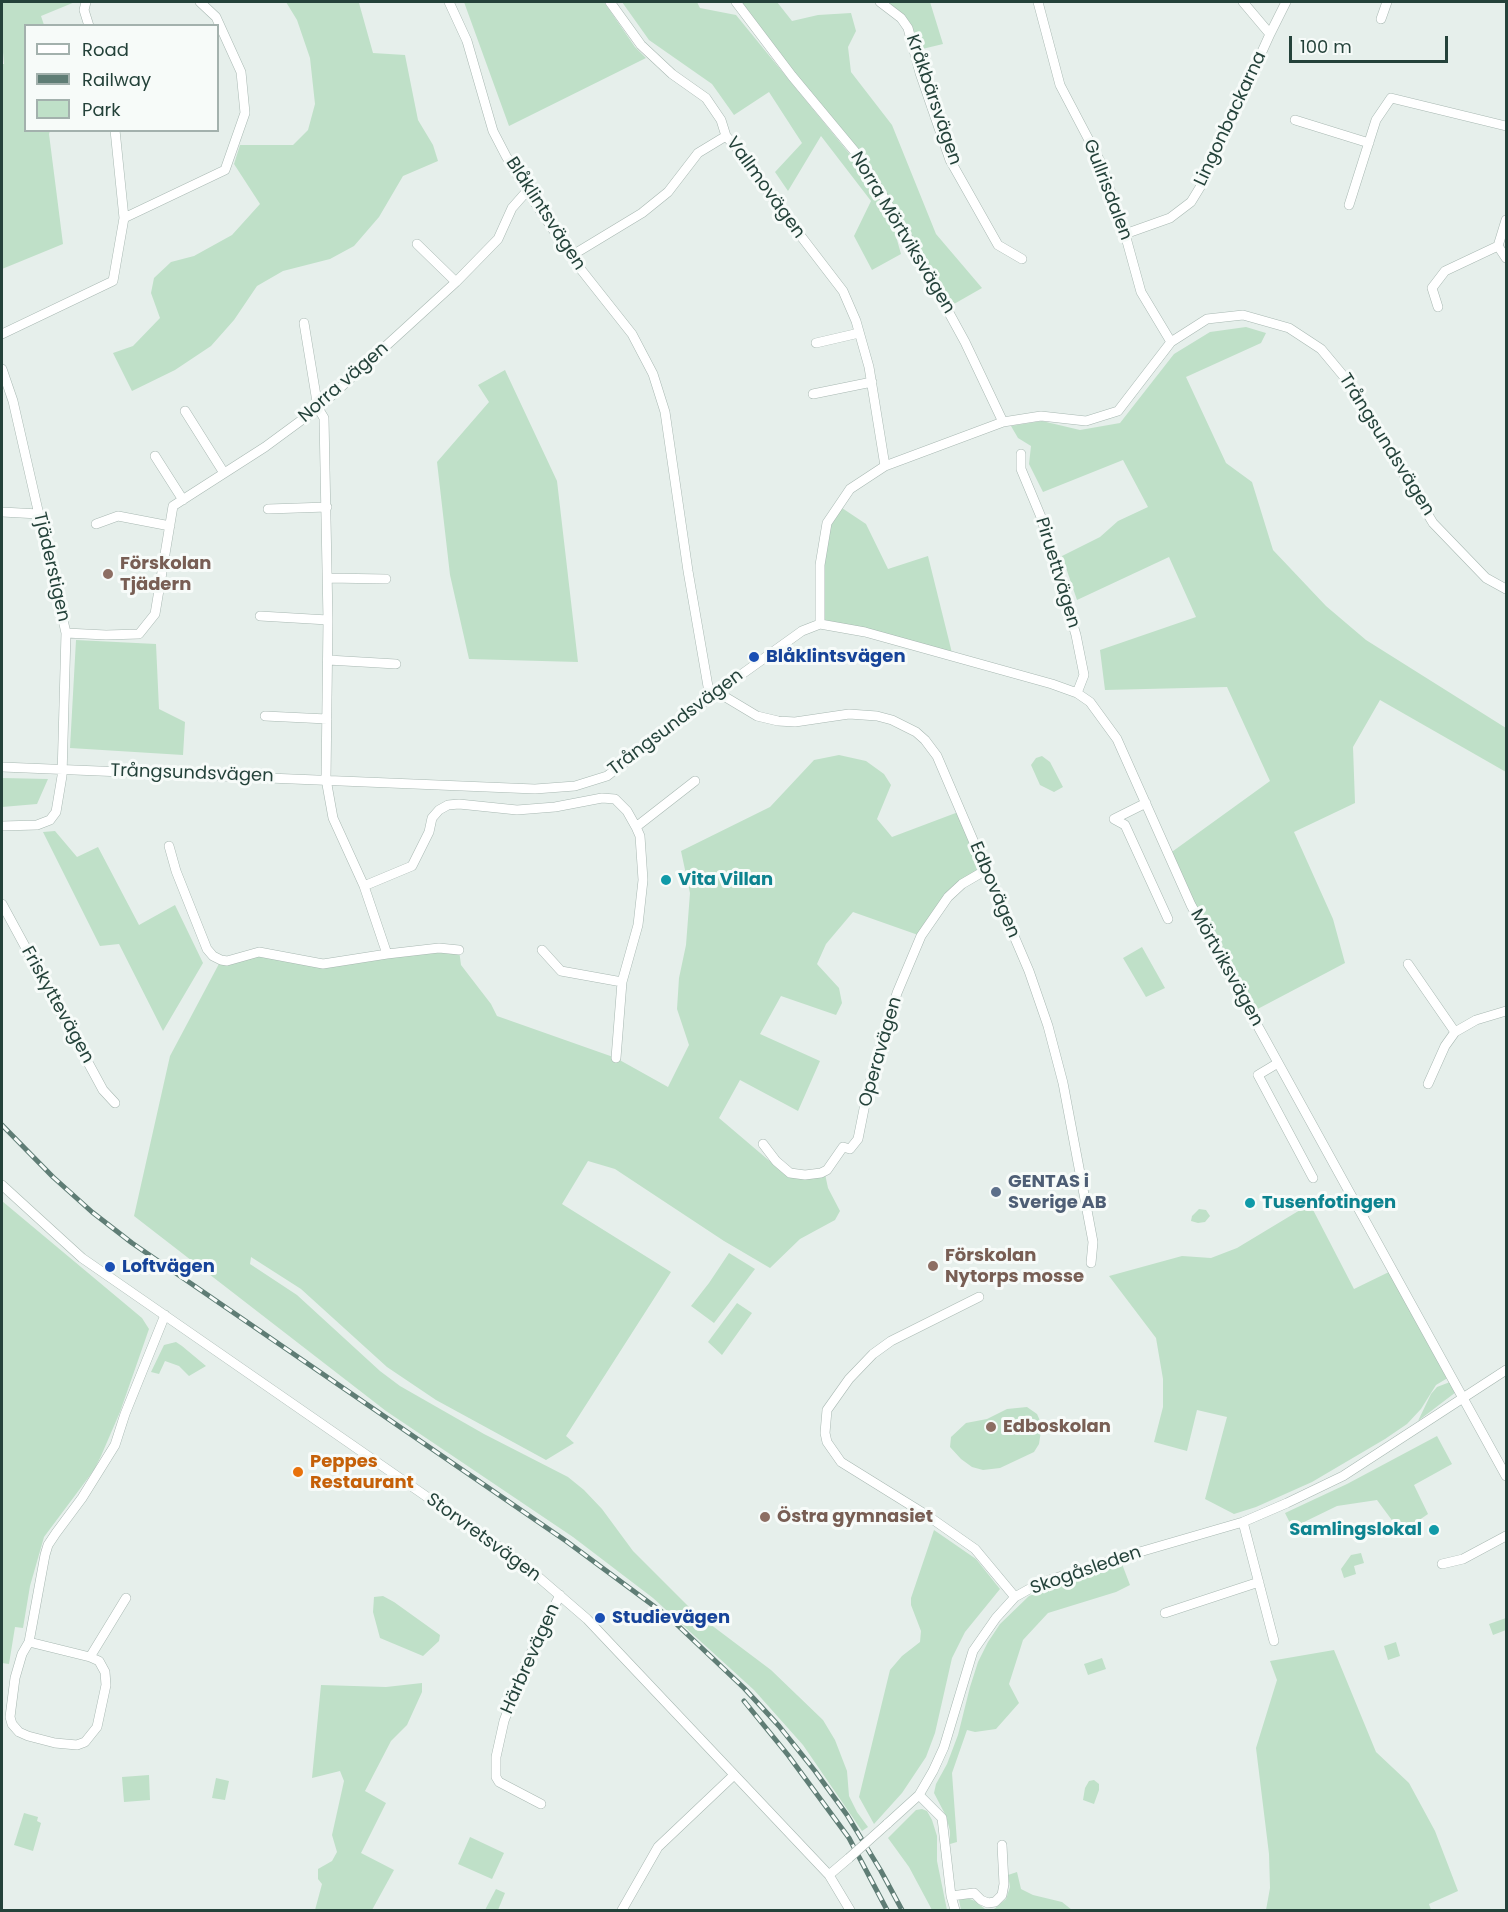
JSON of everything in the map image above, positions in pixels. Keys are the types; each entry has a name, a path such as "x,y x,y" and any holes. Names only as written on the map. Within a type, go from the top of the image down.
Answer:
{"street":[{"path":"86,2 84,10 88,24"},
{"path":"124,218 225,170 237,136 245,113 241,72 216,17 200,2"},
{"name":"Blåklintsvägen","path":"450,2 467,41 493,131 527,191 571,256 632,334 653,374 666,412 688,571 713,695"},
{"name":"Vallmovägen","path":"610,2 641,45 672,74 706,98 722,120 726,136 746,159 777,205 843,291 859,333 872,382 885,466"},
{"name":"Norra Mörtviksvägen","path":"736,2 792,76 861,159 914,248 1003,422"},
{"name":"Kråkbärsvägen","path":"880,2 901,18 908,28 920,73 950,160 998,245 1022,259"},
{"name":"Gullrisdalen","path":"1038,2 1060,85 1101,163 1142,292 1171,342"},
{"path":"1243,2 1269,34"},
{"name":"Lingonbackarna","path":"1125,234 1170,218 1191,202 1202,184 1269,34 1286,2"},
{"path":"1381,18 1387,2"},
{"path":"1349,205 1376,120 1391,98 1506,126"},
{"path":"1294,120 1369,143"},
{"path":"2,334 113,281 124,218 115,132"},
{"path":"571,256 642,213 668,192 698,153 726,136"},
{"name":"Norra vägen","path":"66,633 139,634 155,614 173,506 264,447 318,408 456,282 498,239 512,208 527,191"},
{"path":"1438,307 1432,288 1445,271 1498,246 1506,219"},
{"path":"417,244 456,282"},
{"path":"1498,246 1506,258"},
{"name":"Trångsundsvägen","path":"2,767 535,789 575,786 607,776 802,631 820,624 820,565 827,523 850,489 885,466 1003,422 1041,416 1086,421 1118,411 1171,342 1207,319 1243,315 1289,328 1321,350 1346,379 1433,523 1486,578 1506,589"},
{"path":"304,323 318,408 324,418 328,578 326,779 333,818 364,886 387,954"},
{"path":"816,343 859,333"},
{"name":"Tjäderstigen","path":"2,369 13,401 66,633 62,770"},
{"path":"813,394 872,382"},
{"path":"185,411 224,473"},
{"name":"Piruettvägen","path":"1021,454 1021,470 1041,517 1076,635 1084,675 1077,693"},
{"path":"155,456 183,500"},
{"path":"268,509 327,507"},
{"path":"2,512 39,514"},
{"path":"96,524 118,516 170,526"},
{"path":"328,578 386,579"},
{"path":"260,616 328,620"},
{"name":"Mörtviksvägen","path":"820,624 865,632 1052,684 1077,693 1090,702 1117,739 1191,905 1506,1476"},
{"path":"327,660 396,664"},
{"name":"Edbovägen","path":"713,695 757,716 778,721 795,722 835,715 864,715 892,720 916,732 938,756 1029,971 1048,1026 1063,1083 1094,1242 1091,1263"},
{"path":"265,716 327,719"},
{"path":"2,826 37,825 50,820 59,802 62,770"},
{"path":"636,827 695,781"},
{"path":"364,886 412,866 429,832 432,818 448,805 517,810 555,807 602,798 615,799 627,811 640,836 643,880 638,925 622,982 616,1058"},
{"path":"1146,803 1114,819 1125,825 1168,920"},
{"path":"169,846 176,871 207,949 221,960 227,961 259,952 311,964 323,964 439,948 459,950"},
{"name":"Operavägen","path":"763,1144 776,1161 790,1173 805,1174 821,1173 827,1170 843,1147 850,1149 858,1139 868,1089 897,993 921,936 948,897 962,884 986,870"},
{"name":"Friskyttevägen","path":"2,904 103,1090 115,1103"},
{"path":"542,950 561,971 622,982"},
{"path":"1408,964 1455,1032"},
{"path":"1428,1084 1445,1046 1455,1032 1476,1020 1506,1011"},
{"path":"1278,1063 1258,1075 1313,1178"},
{"name":"Storvretsvägen","path":"2,1185 82,1258 521,1562 587,1618 829,1875 850,1911"},
{"path":"979,1297 891,1341 873,1354 849,1379 827,1410 825,1433 827,1442 841,1462 928,1516 975,1549 1015,1597"},
{"path":"29,1642 99,1661 105,1672 106,1685 97,1727 85,1742 77,1745 55,1743 28,1736 19,1731 12,1724 10,1717 15,1678 22,1654 29,1642 48,1545 82,1498 115,1445 165,1315"},
{"name":"Skogåsleden","path":"829,1875 919,1795 944,1747 974,1651 996,1618 1015,1597 1040,1583 1243,1522 1343,1476 1506,1370"},
{"path":"1243,1522 1274,1641"},
{"path":"1442,1564 1463,1559 1506,1536"},
{"path":"1165,1613 1259,1582"},
{"name":"Härbrevägen","path":"541,1804 499,1782 496,1777 495,1757 504,1721 524,1667 560,1595"},
{"path":"90,1657 126,1598"},
{"path":"622,1911 658,1847 734,1774"},
{"path":"919,1795 942,1818 951,1896 955,1911"},
{"path":"951,1896 974,1893 981,1900 988,1903 995,1902 1002,1895 1004,1884 1002,1845"}],"green space":[{"path":"2,2 75,2 41,16 44,24 24,24 24,132 50,132 63,244 2,269 2,64 4,64"},
{"path":"286,2 375,2 359,3 373,53 405,55 418,120 433,145 438,161 403,176 379,217 354,246 330,259 283,271 257,286 234,320 211,346 175,370 132,391 113,353 133,346 160,318 151,293 154,278 171,262 194,256 232,235 260,204 234,164 240,145 293,145 308,130 315,104 310,58 297,20"},
{"path":"464,2 604,2 635,47 646,58 509,126"},
{"path":"622,2 697,2 700,8 736,15 857,163 890,215 901,254 872,270 854,236 871,201 821,136 788,191 775,172 802,143 769,92 734,115 712,84 649,40"},
{"path":"736,2 777,2 792,21 818,15 851,13 856,31 848,47 851,72 892,125 936,234 982,288 947,308 861,159"},
{"path":"880,2 930,2 943,44 914,51 908,28"},
{"path":"1246,327 1266,333 1261,343 1186,377 1226,463 1252,482 1273,550 1326,606 1366,640 1506,728 1506,772 1380,700 1353,747 1355,803 1294,832 1333,919 1345,963 1250,1013 1169,854 1270,781 1227,687 1105,690 1100,650 1196,617 1169,557 1077,600 1062,556 1100,537 1118,521 1148,507 1123,460 1043,492 1029,464 1031,446 1018,438 1011,426 1042,421 1080,430 1120,423 1174,354 1210,332"},
{"path":"505,370 557,481 578,662 469,659 450,575 437,462 489,402 478,385"},
{"path":"839,506 866,524 888,569 928,556 953,657 820,624 827,523"},
{"path":"76,640 156,644 159,709 185,722 183,755 70,748"},
{"path":"839,755 866,761 884,774 891,785 877,819 892,837 961,811 986,870 962,884 921,936 853,912 826,944 817,964 839,988 842,1003 836,1015 781,996 760,1034 820,1061 798,1111 740,1080 719,1118 786,1175 825,1174 828,1188 840,1211 835,1220 800,1239 770,1268 724,1241 615,1169 588,1161 562,1204 671,1272 566,1436 574,1443 546,1460 436,1400 387,1367 301,1289 251,1257 250,1264 297,1295 380,1371 400,1386 484,1434 568,1477 584,1490 602,1509 633,1551 694,1612 771,1670 823,1720 835,1740 847,1771 849,1796 868,1827 862,1831 803,1745 754,1690 653,1598 573,1537 386,1411 134,1216 170,1056 221,960 259,952 311,964 459,950 461,965 491,1004 497,1016 616,1058 668,1087 689,1045 677,1009 679,978 686,945 690,893 681,851 770,807 814,760"},
{"path":"1042,756 1050,762 1063,787 1054,792 1040,785 1031,765 1036,758"},
{"path":"2,778 48,779 37,804 2,807"},
{"path":"55,831 77,857 98,847 139,925 175,905 203,963 163,1031 119,944 100,946 43,832"},
{"path":"1142,947 1165,988 1146,997 1123,958"},
{"path":"2,1201 142,1318 149,1329 120,1412 94,1470 44,1537 30,1586 23,1628 15,1627 9,1664 2,1663"},
{"path":"1310,1204 1354,1289 1393,1270 1451,1376 1436,1385 1421,1409 1407,1424 1385,1439 1312,1482 1256,1507 1234,1514 1205,1499 1227,1417 1197,1410 1187,1451 1154,1442 1163,1407 1163,1379 1156,1338 1109,1276 1182,1256 1211,1258 1237,1248"},
{"path":"1199,1209 1206,1210 1210,1216 1205,1222 1191,1221 1192,1216"},
{"path":"729,1253 755,1269 714,1323 691,1306"},
{"path":"737,1303 752,1313 722,1355 708,1342"},
{"path":"176,1342 206,1366 189,1376 179,1366 165,1361 159,1374 151,1372 164,1345"},
{"path":"1450,1382 1456,1392 1418,1421 1431,1394 1437,1387"},
{"path":"1027,1407 1037,1414 1042,1425 1039,1444 1034,1452 1000,1468 983,1470 972,1467 950,1447 951,1437 966,1423 987,1419 1007,1409"},
{"path":"1437,1436 1452,1464 1414,1485 1428,1514 1412,1525 1394,1523 1377,1500 1337,1506 1300,1524 1290,1523 1285,1513 1347,1484"},
{"path":"934,1530 976,1559 1000,1589 965,1632 952,1658 935,1733 926,1757 902,1793 874,1824 859,1797 890,1670 902,1656 920,1642 921,1631 911,1605 911,1598"},
{"path":"1361,1553 1364,1563 1354,1566 1356,1574 1344,1578 1341,1569 1351,1555"},
{"path":"1122,1564 1130,1585 1116,1592 1048,1613 1023,1640 1009,1684 1019,1703 996,1729 975,1732 967,1730 952,1773 957,1842 950,1844 950,1831 946,1816 934,1793 958,1735 978,1662 988,1642 1000,1624 1029,1596"},
{"path":"383,1596 440,1635 439,1641 423,1656 380,1638 373,1612 374,1597"},
{"path":"1506,1618 1506,1630 1493,1635 1489,1624"},
{"path":"1396,1642 1400,1656 1388,1660 1384,1646"},
{"path":"1334,1650 1376,1752 1409,1783 1435,1831 1458,1891 1429,1904 1431,1910 1266,1910 1270,1888 1269,1854 1256,1748 1277,1680 1270,1661"},
{"path":"1102,1658 1106,1669 1088,1675 1084,1664"},
{"path":"422,1683 422,1692 407,1725 391,1741 365,1791 386,1803 361,1853 394,1870 372,1910 315,1910 322,1884 318,1879 318,1869 332,1861 337,1852 332,1835 344,1781 340,1771 312,1778 321,1685 386,1687"},
{"path":"149,1775 150,1800 124,1802 122,1777"},
{"path":"216,1778 229,1781 225,1800 212,1798"},
{"path":"1094,1780 1099,1784 1099,1790 1094,1804 1083,1800 1085,1788 1089,1781"},
{"path":"916,1810 927,1811 932,1820 937,1836 937,1861 947,1910 932,1910 909,1867 888,1838"},
{"path":"24,1813 38,1817 37,1821 41,1823 33,1851 14,1845"},
{"path":"470,1837 504,1853 492,1879 458,1864"},
{"path":"1017,1872 1021,1889 1033,1895 1062,1902 1072,1910 961,1910 959,1900 967,1898 985,1909 994,1909 1006,1899 1010,1887 1008,1875"},
{"path":"496,1889 505,1893 498,1910 485,1910"}],"railway":[{"path":"2,1125 53,1177 92,1212 132,1243 566,1541 670,1618 744,1688 779,1726 815,1771 847,1815 902,1910"},
{"path":"744,1701 788,1755 849,1838 887,1910"}],"place":[{"name":"Förskolan Tjädern","path":"108,574"},
{"name":"Blåklintsvägen","path":"754,657"},
{"name":"Vita Villan","path":"666,880"},
{"name":"GENTAS i Sverige AB","path":"996,1192"},
{"name":"Tusenfotingen","path":"1250,1203"},
{"name":"Förskolan Nytorps mosse","path":"933,1266"},
{"name":"Loftvägen","path":"110,1267"},
{"name":"Edboskolan","path":"991,1427"},
{"name":"Peppes Restaurant","path":"298,1472"},
{"name":"Östra gymnasiet","path":"765,1517"},
{"name":"Samlingslokal","path":"1434,1530"},
{"name":"Studievägen","path":"600,1618"}]}
